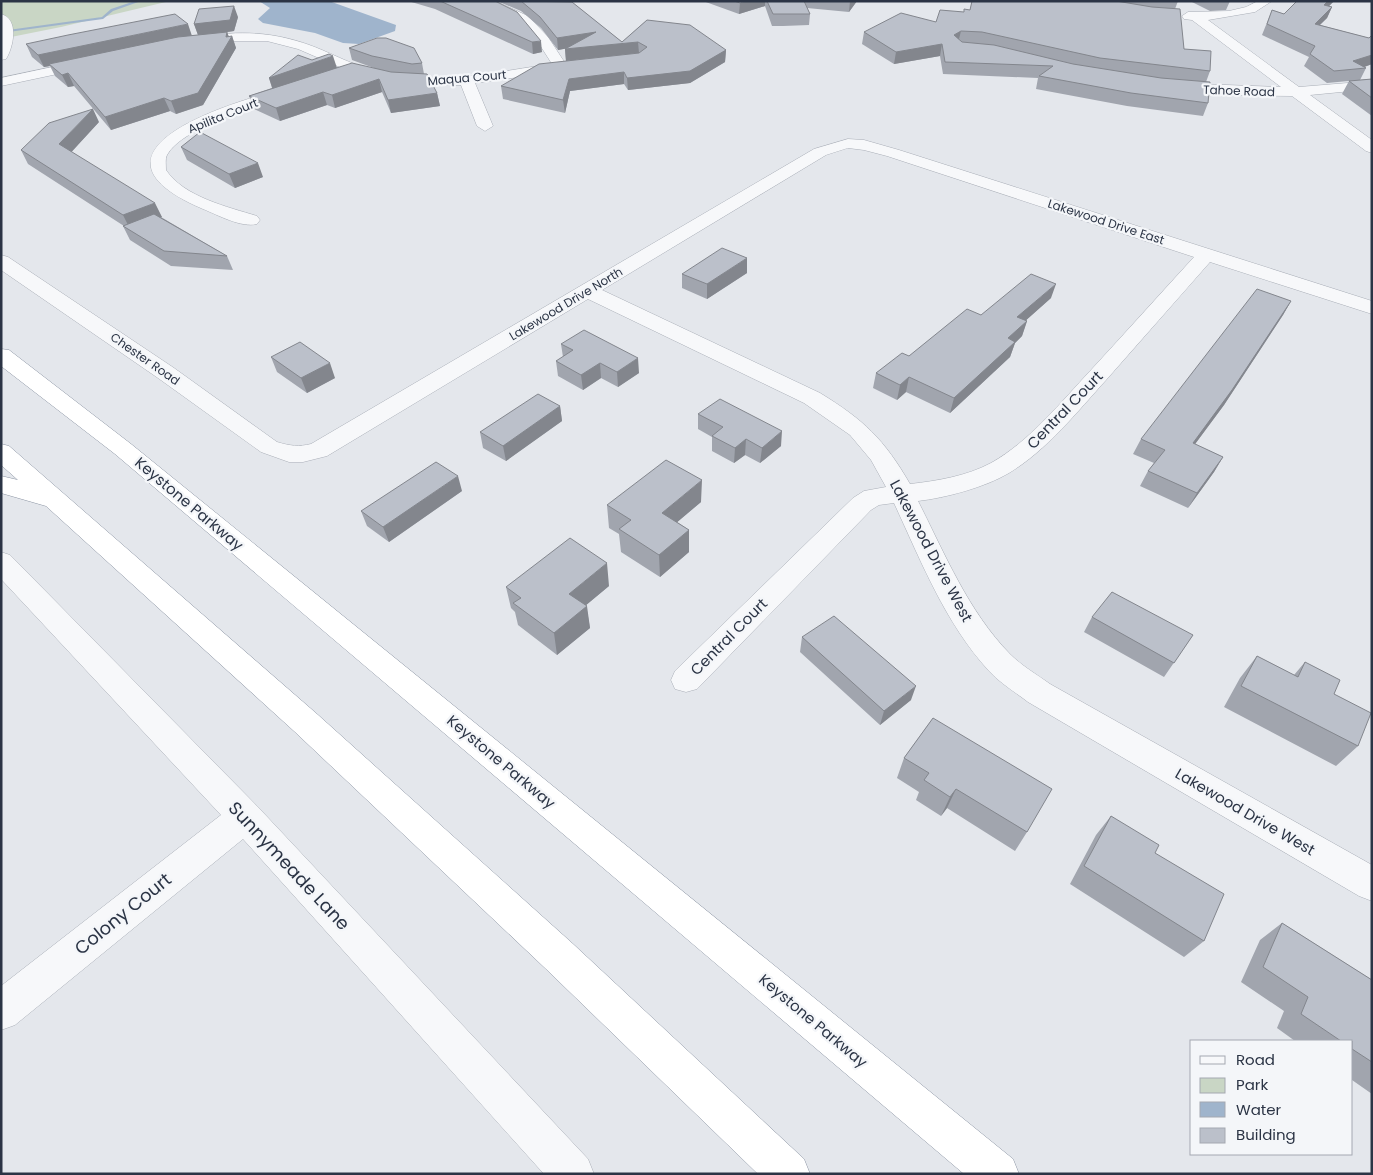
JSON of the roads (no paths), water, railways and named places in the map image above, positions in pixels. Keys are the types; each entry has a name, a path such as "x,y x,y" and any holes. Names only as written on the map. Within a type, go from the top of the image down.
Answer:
{"highway":[{"name":"Keystone Parkway","path":"1,355 138,462 998,1174"},
{"path":"1,452 306,723 559,956 770,1159 789,1174"},
{"path":"1,484 59,502"}],"street":[{"path":"485,1 513,13 528,23 543,40 561,67"},
{"path":"1174,16 1196,17 1233,14 1249,10 1266,1"},
{"path":"1196,17 1372,148"},
{"path":"1,56 7,47 4,26"},
{"name":"Maqua Court","path":"182,44 237,37 274,39 292,43 383,78 406,81 466,79 580,65"},
{"path":"1,82 106,60"},
{"path":"336,75 355,68"},
{"path":"1,74 36,74"},
{"path":"466,79 485,126"},
{"name":"Tahoe Road","path":"1158,86 1237,92 1295,92 1372,85"},
{"name":"Apilita Court","path":"251,220 216,208 178,189 165,179 158,170 157,161 169,142 188,128 215,116 300,87"},
{"name":"Lakewood Drive East","path":"839,144 865,145 893,153 1372,308"},
{"name":"Lakewood Drive North","path":"289,454 303,454 318,450 820,152 839,144"},
{"name":"Central Court","path":"686,680 862,504 873,497 936,490 972,479 998,469 1024,452 1074,402 1206,254"},
{"name":"Chester Road","path":"1,261 166,373 269,447 289,454"},
{"name":"Lakewood Drive West","path":"588,291 812,398 864,435 881,457 901,493 957,606 977,636 1001,664 1039,693 1372,884"},
{"name":"Sunnymeade Lane","path":"1,562 245,817 573,1174"},
{"name":"Colony Court","path":"1,1011 245,817"}],"water":[{"path":"259,1 329,1 396,25 395,31 359,44 343,43 315,33 263,23 258,19 270,8"}],"waterway":[{"path":"1,32 103,18 112,10 139,1"}]}
